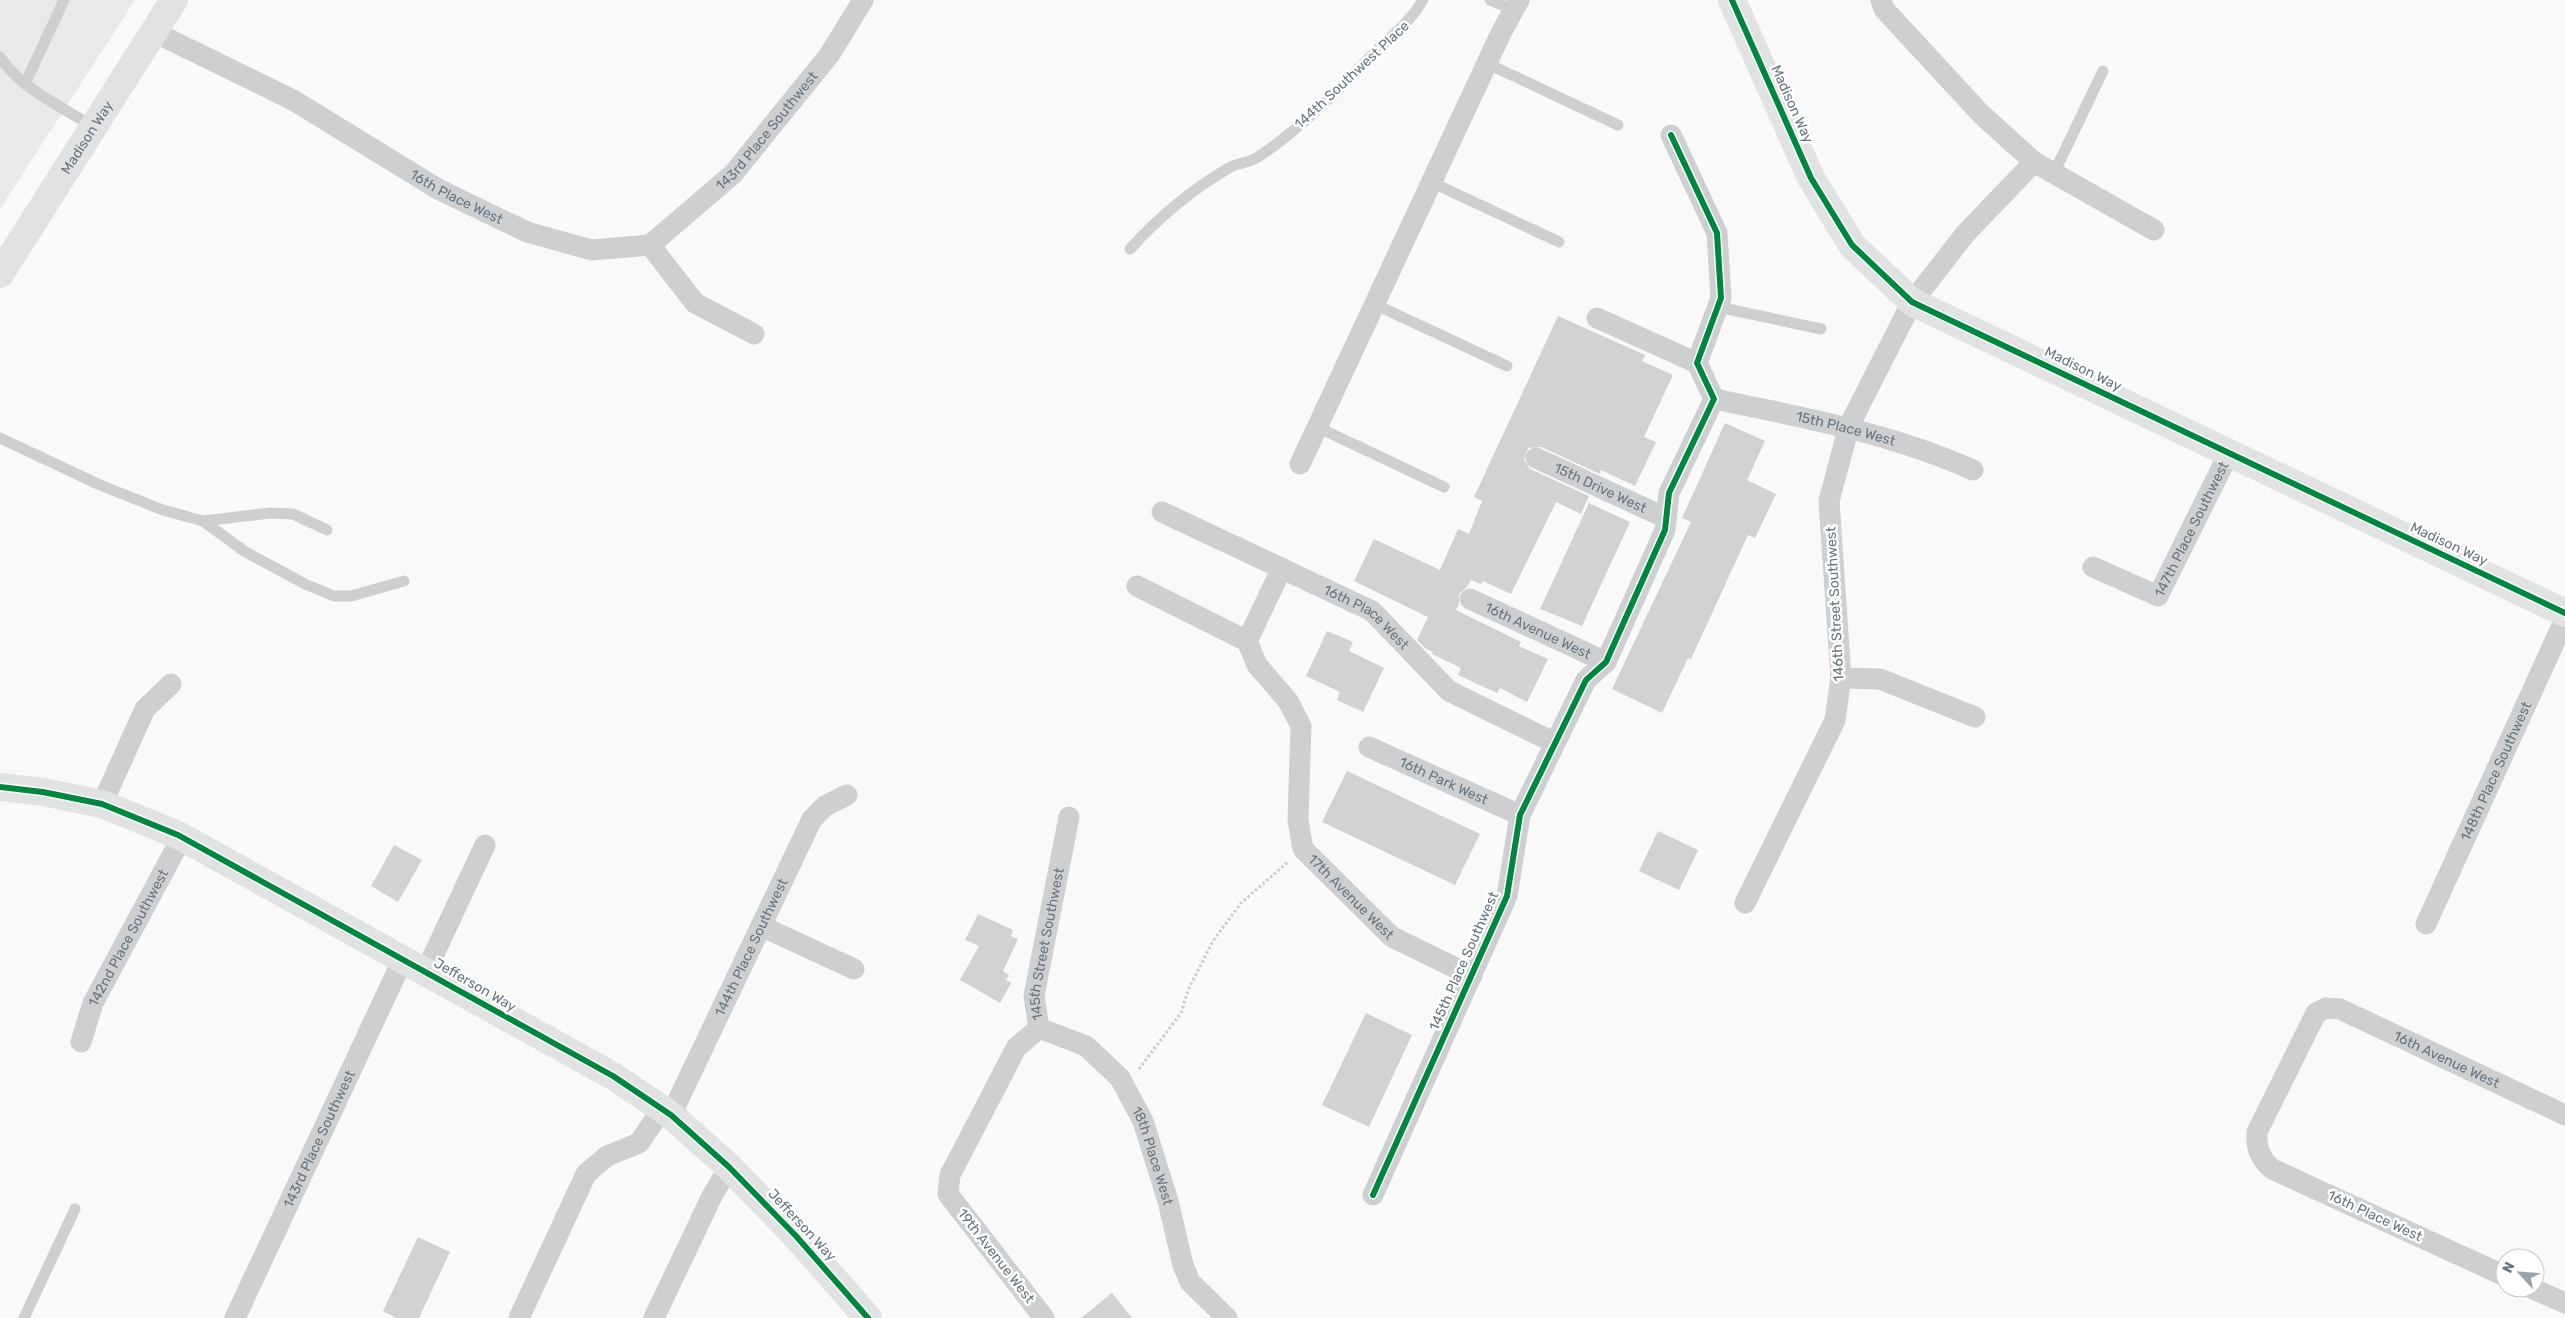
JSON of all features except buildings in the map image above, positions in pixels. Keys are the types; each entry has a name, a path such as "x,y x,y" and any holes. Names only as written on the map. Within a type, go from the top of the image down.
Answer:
{"street":[{"name":"Madison Way","path":"0,274 174,0"},
{"name":"143rd Place Southwest","path":"650,245 733,174 830,54 863,0"},
{"name":"Madison Way","path":"1732,0 1811,178 1852,245 1912,302 2565,613"},
{"path":"1881,0 1884,9 1981,114 2034,162 2154,230"},
{"path":"1300,464 1486,63 1516,5"},
{"name":"16th Place West","path":"154,32 293,100 438,188 527,232 592,250 650,245"},
{"path":"1671,135 1717,233 1720,303 1697,364"},
{"name":"146th Street Southwest","path":"1745,903 1835,720 1842,678 1829,501 1849,426 1912,302 1966,233 2034,162"},
{"path":"650,245 695,303 754,334"},
{"path":"1598,318 1697,364 1714,399"},
{"name":"15th Place West","path":"1714,399 1849,426 1934,453 1973,470"},
{"name":"145th Place Southwest","path":"1373,1195 1507,896 1520,815 1586,680 1606,662 1665,530 1669,493 1714,399"},
{"name":"147th Place Southwest","path":"2093,567 2158,596 2229,453"},
{"name":"15th Drive West","path":"1536,458 1666,518"},
{"name":"16th Place West","path":"1162,512 1372,611 1449,691 1555,744"},
{"path":"1137,586 1247,641 1282,568"},
{"name":"16th Avenue West","path":"1470,599 1606,662"},
{"name":"148th Place Southwest","path":"2426,924 2565,619"},
{"name":"17th Avenue West","path":"1247,641 1257,665 1288,701 1301,726 1298,820 1303,849 1392,937 1472,976"},
{"path":"1842,678 1880,679 1975,717"},
{"path":"102,804 146,708 171,684"},
{"name":"16th Park West","path":"1369,748 1520,815"},
{"name":"Jefferson Way","path":"0,787 43,792 102,804 182,837 613,1076 666,1112 729,1167 796,1236 868,1318"},
{"name":"144th Place Southwest","path":"519,1318 586,1174 607,1156 639,1143 666,1112 761,926 812,819 825,806 847,795"},
{"name":"145th Street Southwest","path":"948,1194 950,1175 1016,1048 1039,1028 1034,996 1069,818"},
{"name":"142nd Place Southwest","path":"81,1042 93,1003 182,837"},
{"name":"143rd Place Southwest","path":"235,1318 415,965 485,845"},
{"path":"761,926 854,969"},
{"name":"16th Avenue West","path":"2256,1145 2257,1132 2316,1013 2326,1008 2340,1009 2565,1115"},
{"name":"18th Place West","path":"1039,1028 1086,1046 1120,1078 1142,1121 1168,1201 1183,1265 1190,1282 1227,1318"},
{"name":"16th Place West","path":"2256,1145 2262,1160 2272,1169 2495,1271"},
{"path":"654,1318 712,1196 729,1167"},
{"name":"19th Avenue West","path":"948,1194 1044,1318"},
{"path":"2545,1294 2565,1303"}],"lane":[{"path":"25,84 64,0"},
{"name":"144th Southwest Place","path":"1130,249 1160,217 1191,193 1229,168 1257,158 1314,114 1383,44 1411,20 1423,0"},
{"path":"1490,0 1516,5"},
{"path":"0,57 5,65 25,84 94,127"},
{"path":"1486,63 1618,125"},
{"path":"2054,173 2103,71"},
{"path":"1431,182 1560,242"},
{"path":"1720,303 1821,329"},
{"path":"1374,304 1507,366"},
{"path":"1317,427 1444,486"},
{"path":"0,438 100,485 163,510 203,521 244,551 305,584 334,596 350,596 404,581"},
{"path":"203,521 270,512 293,514 326,530"},
{"path":"24,1318 75,1209"}],"path":[{"path":"1125,1088 1180,1013 1188,990 1213,941 1241,903 1303,849"}],"shaded area":[{"path":"0,0 135,0 0,209"}],"cycle path":[{"path":"1732,0 1811,178 1852,245 1912,302 2565,613"},
{"path":"1373,1195 1507,896 1520,815 1586,680 1606,662 1665,530 1669,493 1714,399 1697,363 1721,298 1717,233 1671,135"},
{"path":"0,787 43,792 102,804 178,835 613,1076 671,1115 729,1167 796,1236 868,1318"}]}
